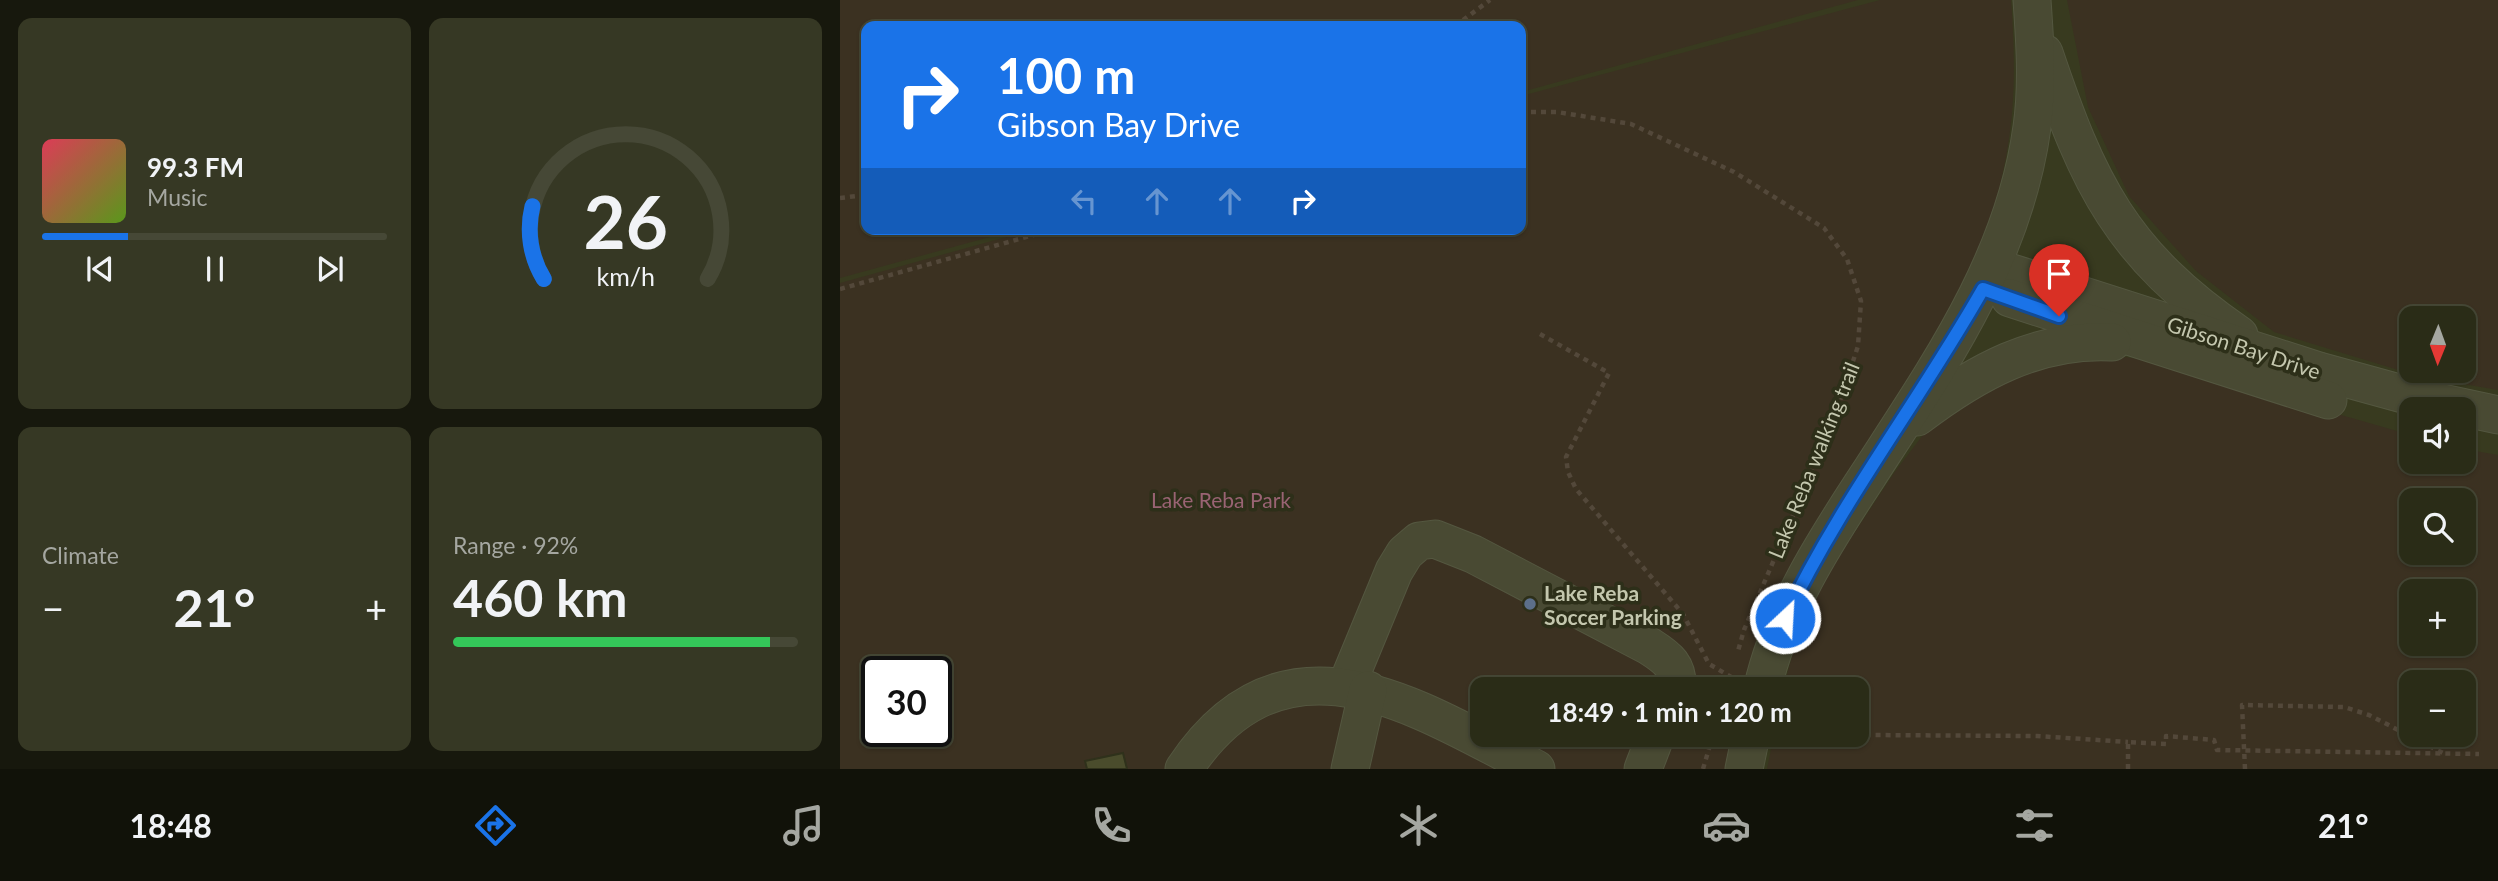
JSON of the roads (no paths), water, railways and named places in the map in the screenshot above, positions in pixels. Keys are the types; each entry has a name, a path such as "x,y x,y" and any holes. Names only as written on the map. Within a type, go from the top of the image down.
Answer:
{"street":[{"path":"1749,677 1785,618 1803,581 1988,278 2015,207 2026,166 2035,81 2033,12"},
{"path":"2033,12 2068,124 2082,159 2118,221 2138,249 2185,295 2268,355"},
{"name":"Gibson Bay Drive","path":"1988,278 2145,344 2333,401 2399,418"},
{"name":"Gibson Bay Drive","path":"1988,278 2410,396 2498,415"},
{"path":"1896,432 1954,389 2008,360 2067,344 2099,341 2145,344"},
{"path":"2476,436 2498,441"},
{"path":"1350,769 1357,689 1394,571 1405,553 1419,541 1435,539 1473,554 1649,646 1669,658 1679,677"},
{"path":"1184,769 1198,748 1219,727 1258,700 1308,687 1357,689 1419,709 1536,769"},
{"path":"1643,769 1651,747"},
{"path":"1744,769 1749,747"}],"place":[{"name":"Lake Reba Soccer Parking","path":"1530,604"}],"park label":[{"name":"Lake Reba Park","path":"1221,499"}]}
